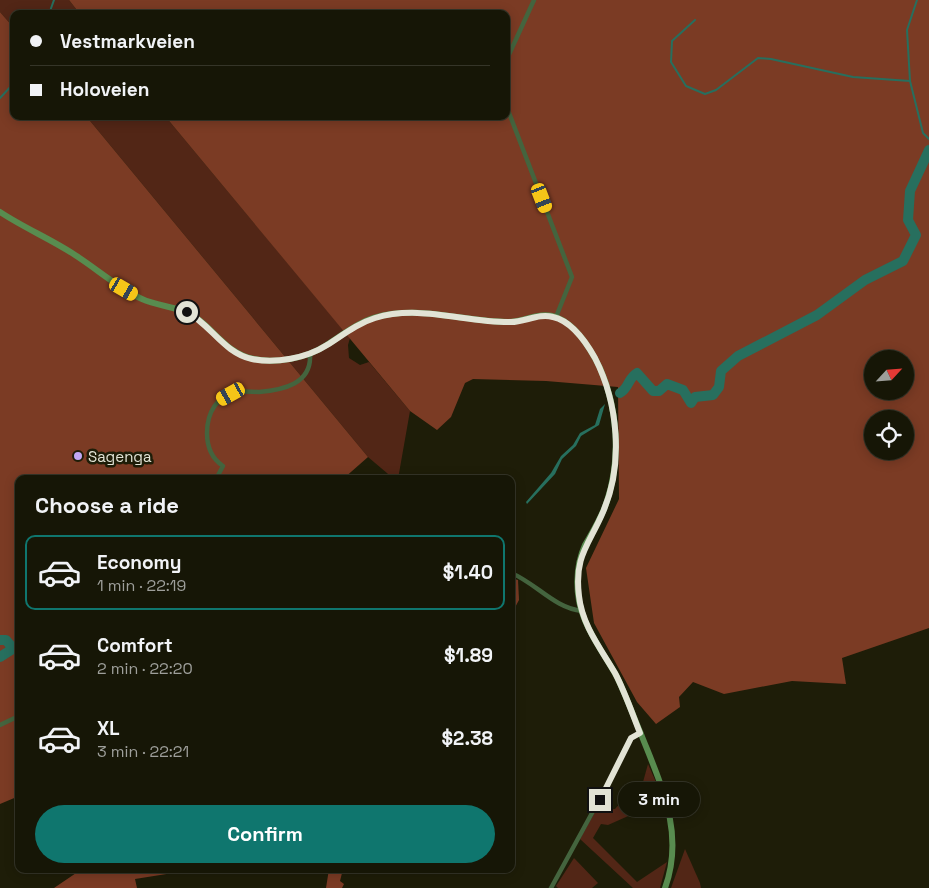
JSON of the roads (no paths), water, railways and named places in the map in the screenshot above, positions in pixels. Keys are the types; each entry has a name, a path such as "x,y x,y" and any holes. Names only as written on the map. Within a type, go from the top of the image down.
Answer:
{"street":[{"path":"510,51 534,0"},
{"path":"510,115 572,277 556,317"},
{"path":"0,212 73,254 143,300 194,316 236,353 260,360 310,354 358,324 392,314 423,314 508,322 542,316 556,317 575,331 594,356 606,385 615,422 615,454 608,498 584,548 579,565 579,596 582,612 593,637 623,689 663,789 671,818 673,846 672,866 664,888"},
{"path":"218,475 223,466 216,462 208,444 208,426 211,409 216,403 231,394 259,392 286,386 300,380 308,372 310,354"},
{"path":"515,574 531,582 559,604 582,612"},
{"path":"0,725 15,718"},
{"path":"552,888 631,738 640,733"}],"water":[{"path":"605,404 599,425 581,436 576,446 562,459 555,474 527,504 526,502 551,473 561,456 573,445 580,433 595,425 600,409"}],"waterway":[{"path":"50,10 54,0"},
{"path":"917,0 907,30 910,81 923,133 929,139"},
{"path":"695,20 672,41 671,62 686,86 705,94 716,90 758,58 771,59 853,77 910,81"},
{"path":"0,98 10,87"},
{"path":"620,393 637,373 653,391 659,391 667,384 683,390 691,403 695,397 713,395 719,387 721,371 738,356 817,315 865,280 903,261 916,235 908,220 910,191 929,150"},
{"path":"0,640 6,640 11,646 11,650 0,657"}],"place":[{"name":"Sagenga","path":"78,456"}]}
